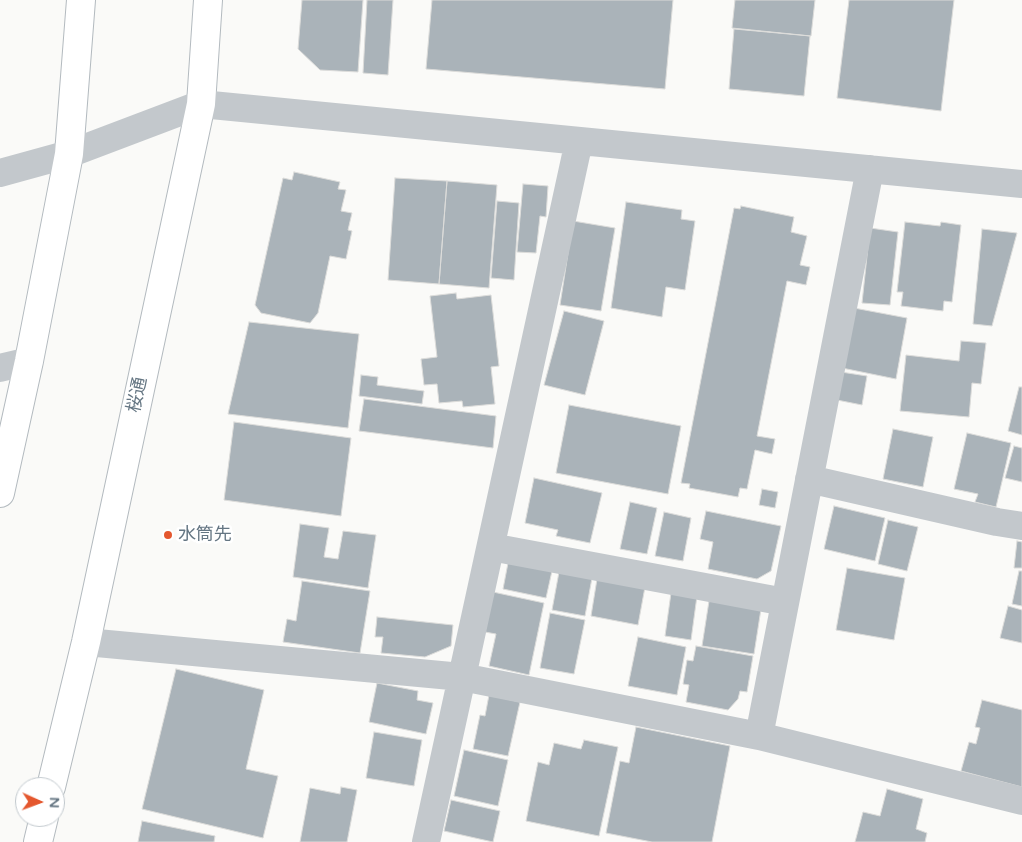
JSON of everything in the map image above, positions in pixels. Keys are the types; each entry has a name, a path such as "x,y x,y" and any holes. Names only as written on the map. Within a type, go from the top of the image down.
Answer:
{"street":[{"path":"0,493 29,361 69,154 81,0"},
{"name":"桜通","path":"54,777 86,642 200,104 208,0"},
{"path":"0,172 69,154 200,104 1022,184"},
{"path":"426,842 579,141"},
{"path":"759,736 870,169"},
{"path":"0,368 29,361"},
{"path":"809,479 1022,526"},
{"path":"491,547 785,602"},
{"path":"86,642 462,677 759,736 1022,801"},
{"path":"38,842 42,827"}],"building":[{"path":"302,0 363,0 358,72 320,70 298,49"},
{"path":"367,0 393,0 388,75 363,73"},
{"path":"432,0 673,0 665,89 426,69"},
{"path":"735,0 815,0 811,36 732,28"},
{"path":"849,0 954,0 941,111 837,98"},
{"path":"734,29 810,36 804,96 729,89"},
{"path":"294,172 340,182 338,189 346,190 341,211 352,213 348,230 352,231 346,259 330,256 318,313 310,323 261,313 255,305 283,178 292,180"},
{"path":"395,178 447,181 439,284 388,280"},
{"path":"447,181 497,185 489,288 439,284"},
{"path":"523,184 548,186 546,217 540,216 536,253 517,252"},
{"path":"497,201 519,203 514,280 491,278"},
{"path":"626,202 682,210 681,219 695,221 685,290 666,287 662,317 611,308"},
{"path":"741,206 794,217 791,232 807,236 800,265 810,267 806,285 787,281 757,436 775,439 772,454 755,450 747,489 740,488 738,497 689,488 690,484 681,483 734,208 740,209"},
{"path":"573,221 615,228 601,311 560,305"},
{"path":"905,222 940,226 941,222 961,225 952,302 944,301 943,311 901,306 903,292 897,292"},
{"path":"870,228 898,232 890,305 862,303"},
{"path":"982,229 1017,233 992,326 973,324"},
{"path":"456,293 457,299 491,295 499,366 491,367 495,404 463,407 462,401 439,403 437,384 424,385 421,359 437,357 430,296"},
{"path":"854,308 907,318 896,379 842,368"},
{"path":"564,311 604,321 585,395 544,385"},
{"path":"249,322 359,334 348,428 228,414"},
{"path":"961,341 986,343 981,384 972,383 969,417 900,411 906,355 959,361"},
{"path":"841,372 867,376 862,405 837,400"},
{"path":"361,375 378,377 377,385 424,391 422,404 359,396"},
{"path":"1019,387 1022,387 1022,435 1008,431"},
{"path":"364,399 496,416 493,448 359,431"},
{"path":"569,405 681,426 668,494 556,473"},
{"path":"234,422 351,438 341,516 224,500"},
{"path":"893,429 933,437 923,487 883,479"},
{"path":"967,433 1011,443 996,507 975,502 978,494 954,489"},
{"path":"1014,446 1022,448 1022,482 1005,478"},
{"path":"534,478 602,493 590,543 556,536 558,530 525,523"},
{"path":"762,489 778,492 775,508 759,505"},
{"path":"630,502 657,508 647,554 620,549"},
{"path":"834,506 885,518 875,561 824,549"},
{"path":"706,511 781,526 771,571 757,579 708,569 713,542 700,539"},
{"path":"664,512 691,518 683,561 655,556"},
{"path":"888,520 918,527 907,571 878,564"},
{"path":"300,524 329,528 324,557 338,559 343,531 376,535 368,588 293,577"},
{"path":"1017,541 1022,542 1022,568 1014,568"},
{"path":"508,563 552,571 546,598 503,589"},
{"path":"847,568 905,578 894,640 836,630"},
{"path":"1019,571 1022,571 1022,606 1012,604"},
{"path":"559,572 592,578 585,616 552,610"},
{"path":"597,579 645,587 638,625 591,616"},
{"path":"302,581 370,591 360,653 283,642 287,619 296,621"},
{"path":"493,592 544,603 529,675 489,666 496,634 485,632"},
{"path":"671,593 697,596 691,640 665,636"},
{"path":"709,601 761,609 754,654 702,646"},
{"path":"1008,606 1022,610 1022,643 1000,638"},
{"path":"550,613 585,620 574,674 540,668"},
{"path":"377,617 453,625 451,646 425,657 381,653 383,637 375,637"},
{"path":"638,637 686,647 677,695 628,686"},
{"path":"696,646 753,656 747,692 740,691 738,699 728,710 686,702 689,685 683,684 687,660 693,661"},
{"path":"176,669 264,690 246,769 278,776 263,838 142,809"},
{"path":"377,683 418,691 417,700 433,703 426,734 369,722"},
{"path":"489,695 520,702 508,756 473,749 480,715 485,716"},
{"path":"982,700 1022,710 1022,787 961,771 969,742 976,744 980,728 975,727"},
{"path":"636,727 730,746 712,842 652,842 606,833 620,761 629,763"},
{"path":"374,732 422,740 414,786 366,778"},
{"path":"584,740 618,747 599,836 526,821 538,762 549,765 554,743 581,749"},
{"path":"464,750 508,760 498,806 454,796"},
{"path":"341,787 357,790 347,842 300,842 310,788 340,794"},
{"path":"887,789 923,799 916,829 927,833 925,842 855,842 863,812 880,816"},
{"path":"451,800 500,811 493,842 444,831"},
{"path":"142,821 215,836 214,842 138,842"}],"place":[{"name":"水筒先","path":"168,535"}]}
